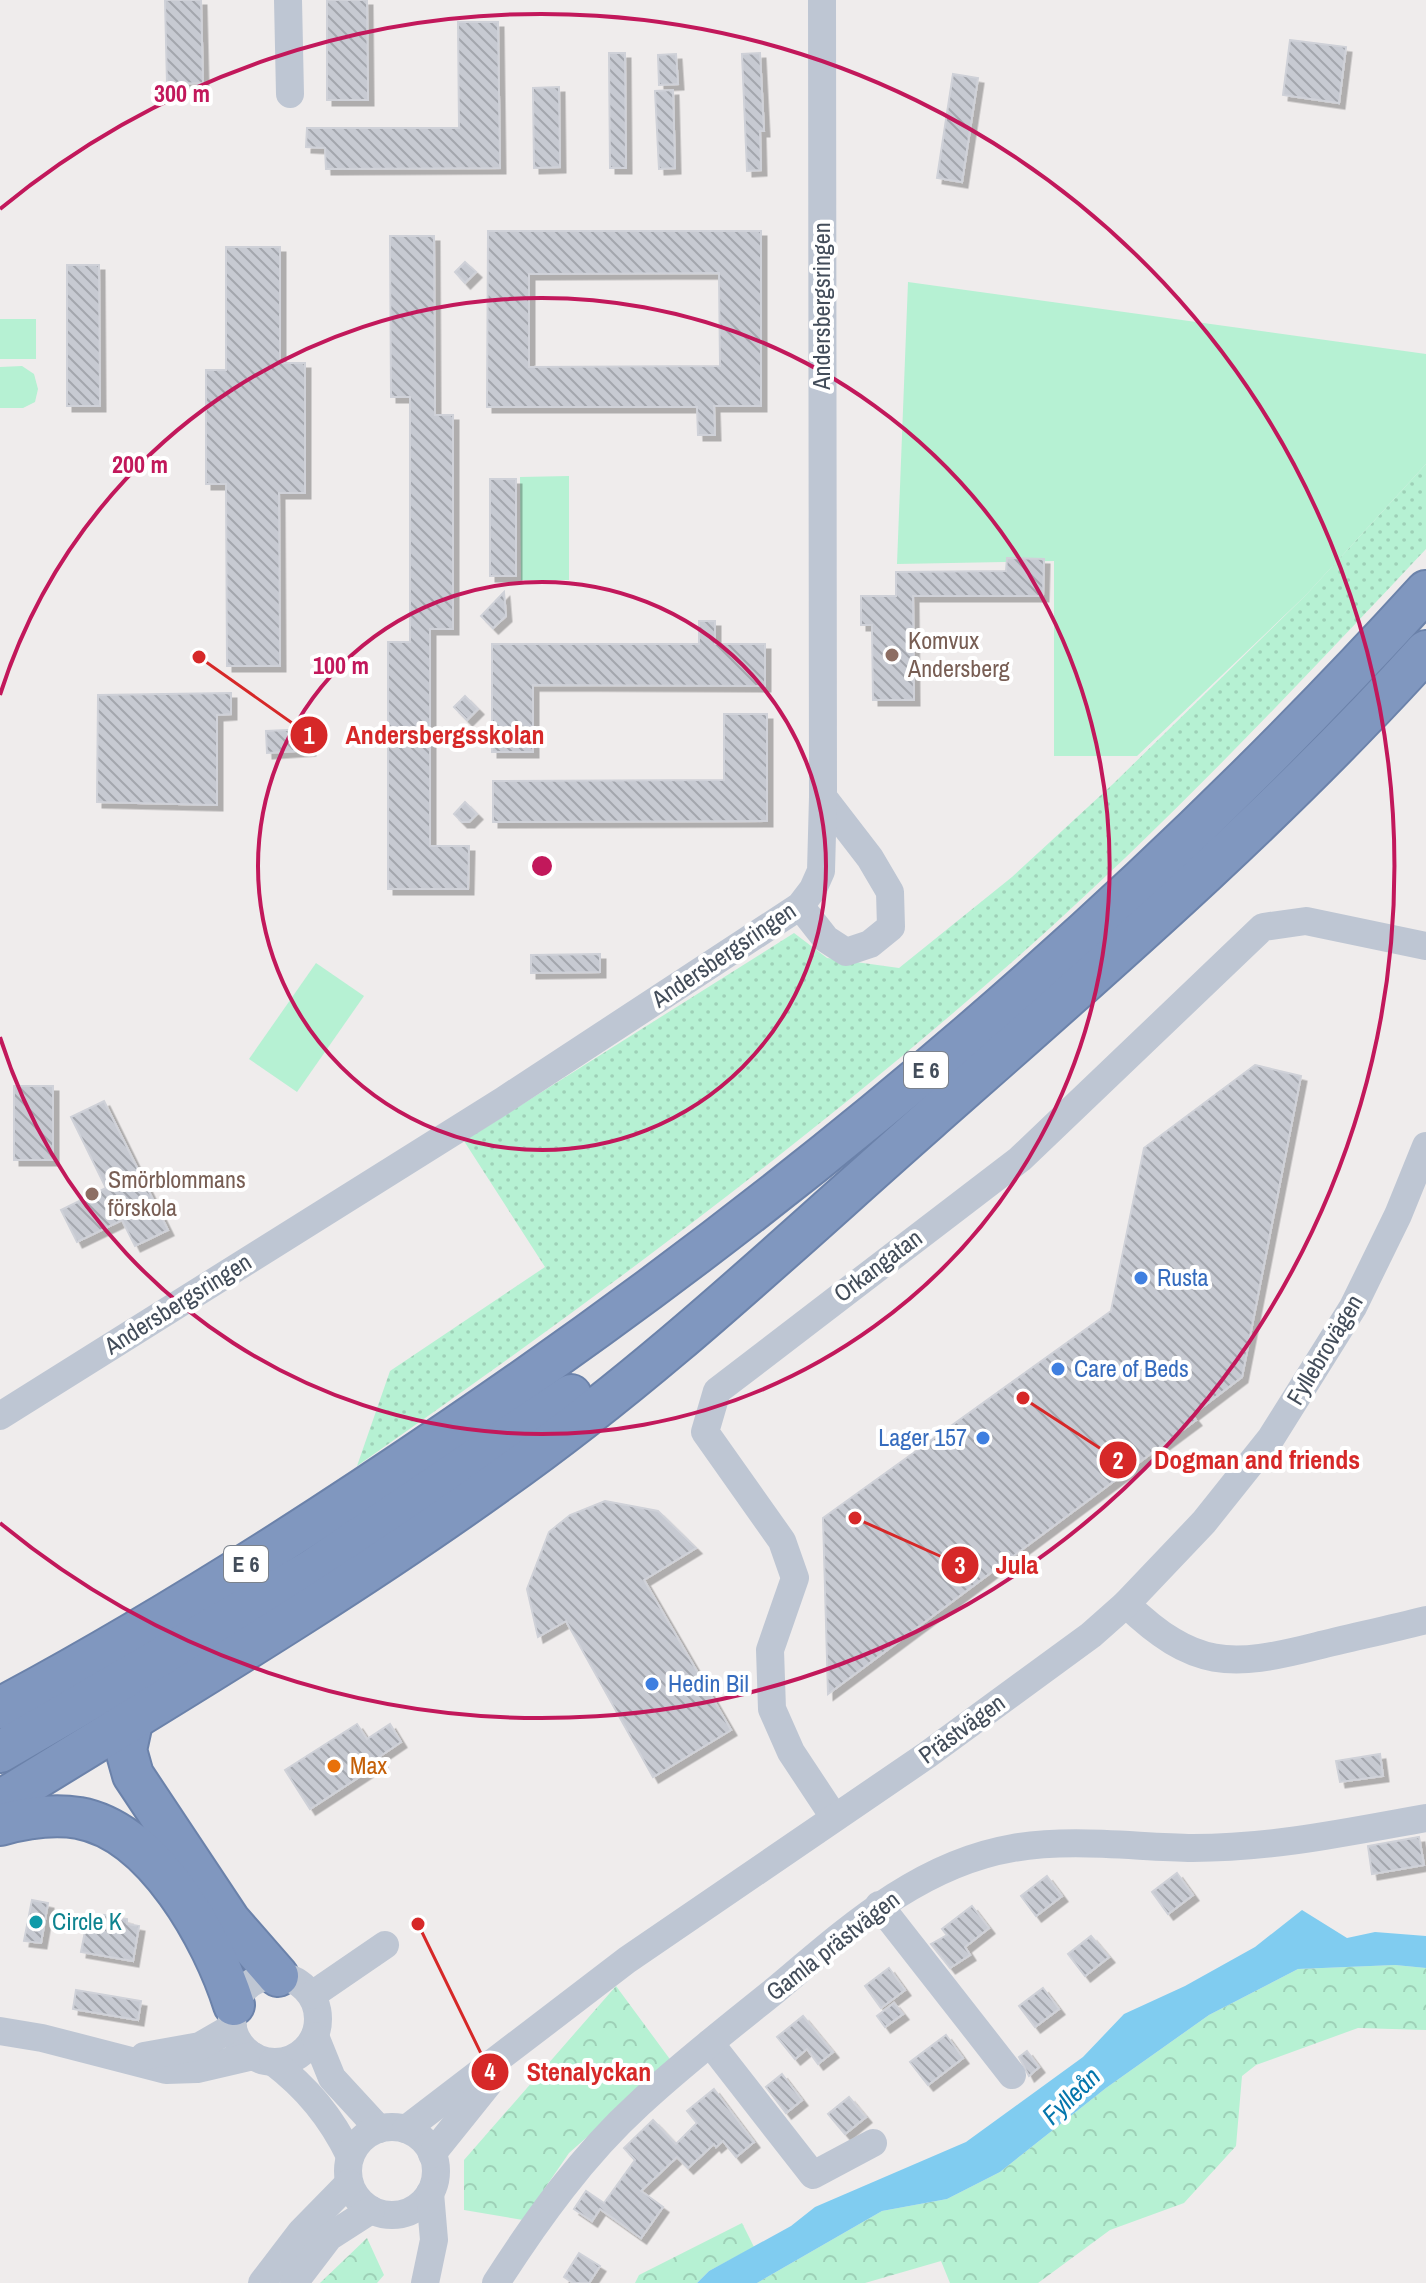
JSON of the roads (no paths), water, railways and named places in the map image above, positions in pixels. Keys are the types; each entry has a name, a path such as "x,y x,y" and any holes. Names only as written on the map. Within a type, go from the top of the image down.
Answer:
{"highway":[{"name":"E 6","path":"0,1708 118,1641 359,1493 546,1366 737,1224 886,1104 1085,932 1238,787 1426,591"},
{"name":"E 6","path":"0,1752 312,1570 546,1413 764,1252 923,1125 1109,962 1278,803 1426,651"},
{"path":"0,1801 356,1579 488,1490 585,1418 721,1308 923,1125"},
{"path":"0,1682 118,1641"},
{"path":"133,1718 126,1750 133,1775 230,1921 295,1986"},
{"path":"0,1825 50,1816 80,1818 103,1826 133,1844 158,1868 216,1953 234,2016"}],"street":[{"path":"288,0 290,94"},
{"name":"Andersbergsringen","path":"0,1416 504,1100 800,906 813,889 821,871 823,797 822,0"},
{"path":"800,906 826,939 846,952 870,944 891,927 890,892 870,858 823,797"},
{"name":"Orkangatan","path":"834,1817 791,1752 772,1709 770,1650 795,1578 782,1541 705,1432 717,1391 1020,1159 1263,927 1306,921 1426,946"},
{"name":"Fyllebrovägen","path":"1126,1604 1204,1522 1279,1426 1353,1307 1398,1215 1426,1146"},
{"path":"1126,1604 1178,1645 1203,1656 1244,1662 1426,1620"},
{"name":"Prästvägen","path":"262,2283 349,2169 356,2144 392,2129 531,2036 627,1960 965,1728 1091,1635 1126,1604"},
{"name":"Gamla prästvägen","path":"496,2283 578,2168 637,2105 879,1905 927,1877 974,1856 1015,1847 1078,1843 1194,1848 1279,1845 1426,1818"},
{"path":"879,1905 1012,2075"},
{"path":"385,1945 295,1986 256,1980 239,1995 234,2016 243,2048 299,2082 322,2108 361,2203 408,2225 431,2255"},
{"path":"294,2283 329,2237 382,2213 415,2209 430,2193 436,2174 426,2143 392,2129 332,2078 315,2036 317,2008 295,1986"},
{"path":"126,2058 200,2046 234,2016"},
{"path":"0,2031 126,2058 166,2070 298,2056 315,2036"},
{"name":"Prästvägen","path":"432,2154 461,2114 531,2036"},
{"path":"710,2043 813,2175 873,2143"},
{"path":"425,2283 435,2227 430,2193"}],"water":[{"name":"Fylleån","path":"1302,1910 1347,1938 1375,1932 1426,1936 1426,1968 1395,1965 1298,1969 1209,2015 1106,2088 1000,2172 947,2199 882,2211 757,2283 697,2283 709,2271 791,2226 815,2207 966,2142 1083,2057 1124,2014 1185,1986 1255,1947"}],"place":[{"name":"Komvux Andersberg","path":"892,655"},
{"name":"Andersbergsskolan","path":"199,657"},
{"name":"Smörblommans förskola","path":"92,1194"},
{"name":"Rusta","path":"1141,1278"},
{"name":"Care of Beds","path":"1058,1369"},
{"name":"Dogman and friends","path":"1023,1398"},
{"name":"Lager 157","path":"983,1438"},
{"name":"Jula","path":"855,1518"},
{"name":"Hedin Bil","path":"652,1684"},
{"name":"Max","path":"334,1766"},
{"name":"Circle K","path":"36,1922"},
{"name":"Stenalyckan","path":"418,1924"}]}
